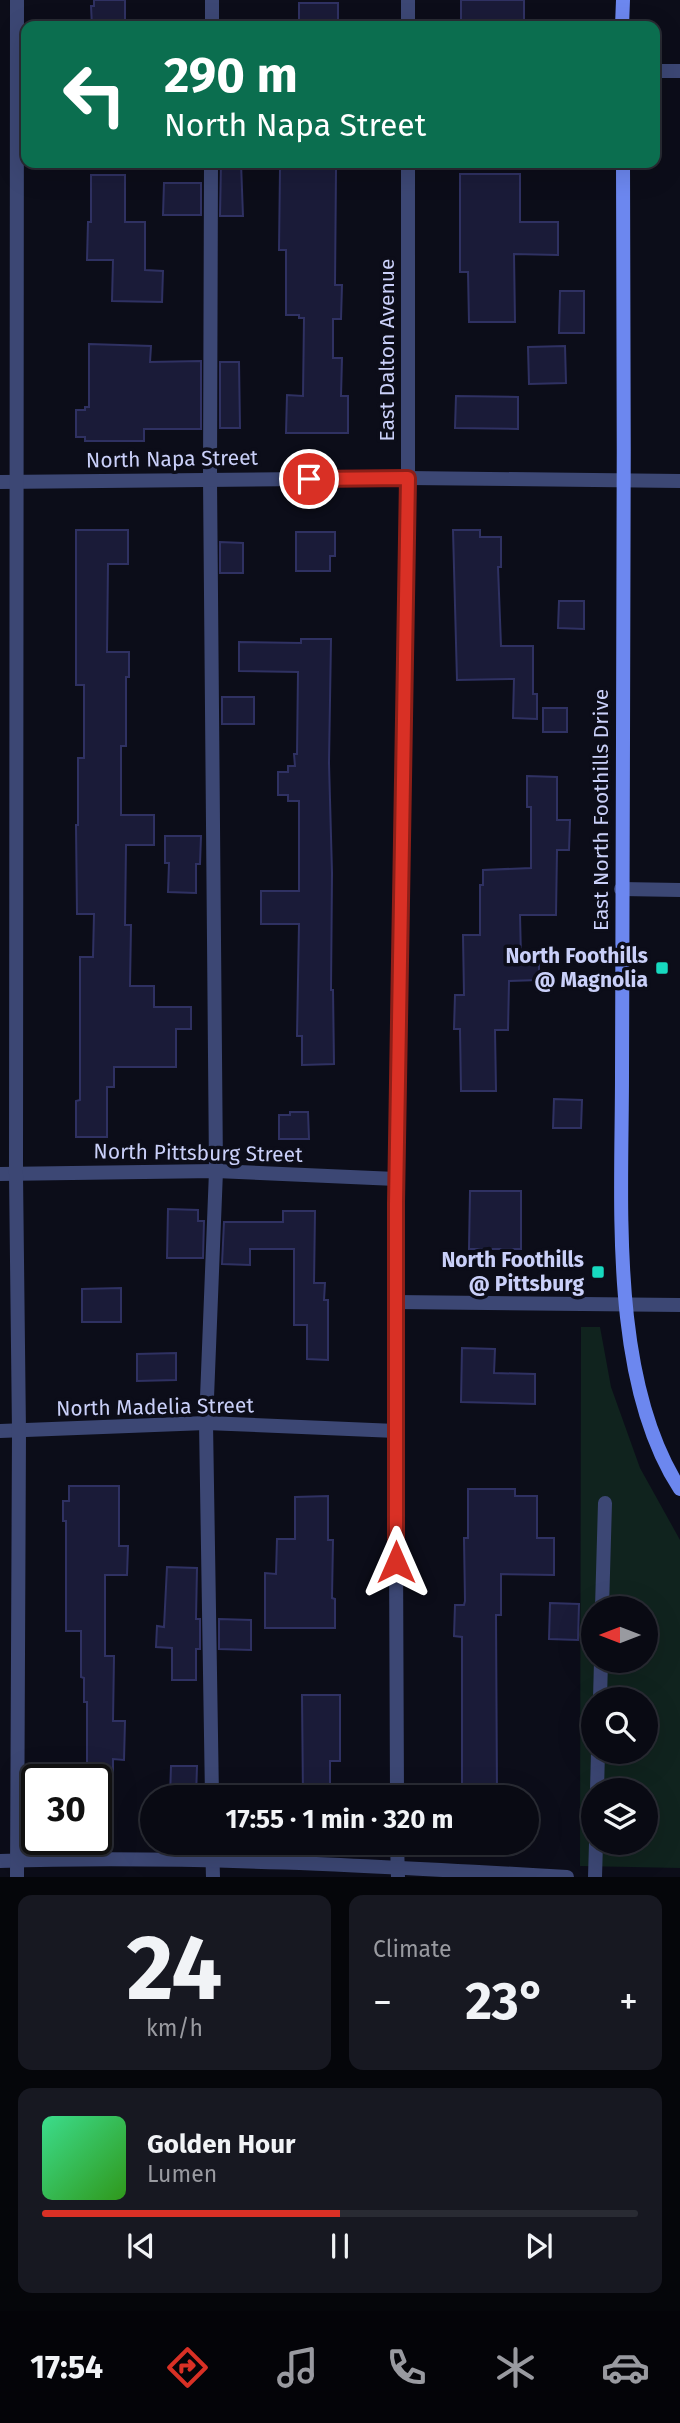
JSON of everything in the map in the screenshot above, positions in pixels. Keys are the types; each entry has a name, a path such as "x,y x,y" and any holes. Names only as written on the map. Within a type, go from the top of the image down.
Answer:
{"main road":[{"path":"622,21 623,0"},
{"name":"East North Foothills Drive","path":"623,168 625,481 621,889 622,1238 626,1306 639,1394 668,1471 680,1489"}],"street":[{"path":"17,0 17,1877"},
{"path":"212,0 212,21"},
{"path":"408,0 408,21"},
{"path":"660,71 680,71"},
{"path":"211,168 210,479 216,1171 206,1423 212,1785"},
{"name":"East Dalton Avenue","path":"397,1785 395,1301 408,478 408,168"},
{"name":"North Napa Street","path":"0,482 408,478 680,481"},
{"path":"621,889 680,890"},
{"name":"North Pittsburg Street","path":"0,1174 216,1171 396,1179"},
{"path":"395,1301 680,1305"},
{"name":"North Madelia Street","path":"0,1432 206,1423 396,1432"},
{"path":"602,1596 605,1503"},
{"path":"213,1855 213,1877"},
{"path":"595,1877 596,1855"},
{"path":"0,1861 213,1861 398,1872 567,1877"}],"green space":[{"path":"581,1327 600,1327 611,1387 640,1468 680,1540 680,1868 580,1866"}],"building":[{"path":"94,0 125,0 125,21 92,21 91,6 94,6"},
{"path":"461,0 524,0 524,21 461,21"},
{"path":"299,3 338,3 338,21 299,21"},
{"path":"221,168 241,168 243,216 220,216"},
{"path":"280,169 336,169 335,285 342,285 341,319 333,319 333,358 342,358 341,396 348,396 348,433 286,433 287,395 303,396 304,318 299,318 299,315 286,315 286,250 279,250"},
{"path":"460,174 520,174 520,222 558,222 558,255 514,254 515,322 469,322 468,272 460,272"},
{"path":"91,175 125,175 125,222 145,222 145,270 163,271 162,302 112,301 113,260 87,260 88,222 91,222"},
{"path":"164,183 201,183 201,215 163,215"},
{"path":"560,291 584,291 584,333 559,333"},
{"path":"89,344 151,346 150,362 201,361 201,429 144,429 144,441 85,441 85,437 76,437 76,410 89,407"},
{"path":"565,346 566,383 529,384 528,347"},
{"path":"220,362 239,362 240,428 220,428"},
{"path":"456,396 518,397 518,429 455,428"},
{"path":"76,530 128,530 128,564 108,564 107,652 129,652 129,677 126,677 126,746 121,746 121,815 154,815 154,845 126,845 125,925 131,925 130,986 154,986 154,1007 191,1007 191,1029 176,1029 176,1067 114,1067 114,1087 107,1087 107,1137 76,1137 76,1101 80,1100 80,957 93,957 94,914 77,914 78,758 84,758 84,685 76,685"},
{"path":"453,530 480,530 480,537 501,537 501,567 498,567 501,646 533,646 533,694 537,694 537,719 513,718 514,679 457,680"},
{"path":"296,532 335,532 335,556 330,556 330,571 296,571"},
{"path":"220,542 243,543 243,573 220,573"},
{"path":"559,601 584,601 584,629 558,628"},
{"path":"301,639 331,639 329,763 334,1064 302,1065 302,1036 297,1036 299,924 261,924 261,891 299,891 299,801 288,801 288,795 278,795 278,772 288,772 288,766 295,766 294,754 297,754 298,672 239,671 239,642 301,643"},
{"path":"222,697 254,697 254,724 222,724"},
{"path":"543,708 567,708 567,732 543,732"},
{"path":"527,776 557,777 557,820 570,820 569,850 557,850 556,915 520,915 521,957 539,957 539,980 509,981 508,1030 495,1030 496,1091 461,1091 460,1029 454,1029 455,995 464,995 463,935 480,935 480,885 483,885 483,870 531,868 531,807 527,807"},
{"path":"165,836 201,836 200,864 196,864 196,893 168,892 169,863 165,863"},
{"path":"554,1099 582,1100 581,1128 553,1128"},
{"path":"290,1112 308,1112 309,1139 279,1139 279,1115 290,1115"},
{"path":"470,1191 521,1191 521,1249 469,1249"},
{"path":"168,1209 198,1210 198,1221 204,1221 203,1258 167,1258"},
{"path":"283,1211 315,1211 314,1283 325,1283 324,1300 328,1300 328,1360 307,1359 307,1325 294,1325 294,1249 250,1249 250,1265 222,1264 224,1222 283,1222"},
{"path":"121,1288 121,1322 82,1322 82,1289"},
{"path":"462,1348 495,1349 494,1373 535,1374 535,1404 461,1402"},
{"path":"176,1353 176,1380 137,1381 137,1354"},
{"path":"69,1486 119,1486 119,1546 128,1546 127,1575 105,1575 105,1656 114,1656 113,1721 125,1721 124,1760 113,1759 113,1780 112,1764 87,1764 87,1702 84,1702 84,1678 81,1677 81,1631 66,1631 66,1521 63,1521 63,1501 69,1501"},
{"path":"468,1489 515,1489 515,1496 537,1496 537,1538 554,1538 554,1575 501,1574 501,1615 496,1615 497,1785 462,1785 462,1637 454,1636 455,1605 464,1605 465,1601 464,1538 468,1538"},
{"path":"328,1496 328,1540 333,1540 332,1598 335,1599 335,1628 265,1628 265,1573 276,1574 277,1539 295,1539 295,1497"},
{"path":"167,1567 197,1568 196,1619 200,1619 200,1649 196,1649 196,1680 172,1680 172,1648 156,1647 157,1626 164,1627"},
{"path":"550,1603 579,1604 578,1640 549,1639"},
{"path":"219,1619 251,1620 251,1650 219,1649"},
{"path":"302,1695 340,1695 340,1761 330,1761 330,1785 303,1785"},
{"path":"171,1766 197,1766 196,1785 170,1785"}],"place":[{"name":"North Foothills @ Magnolia","path":"662,968"},
{"name":"North Foothills @ Pittsburg","path":"598,1272"}],"route":[{"path":"309,479 408,478 396,1203 396,1562"}]}
